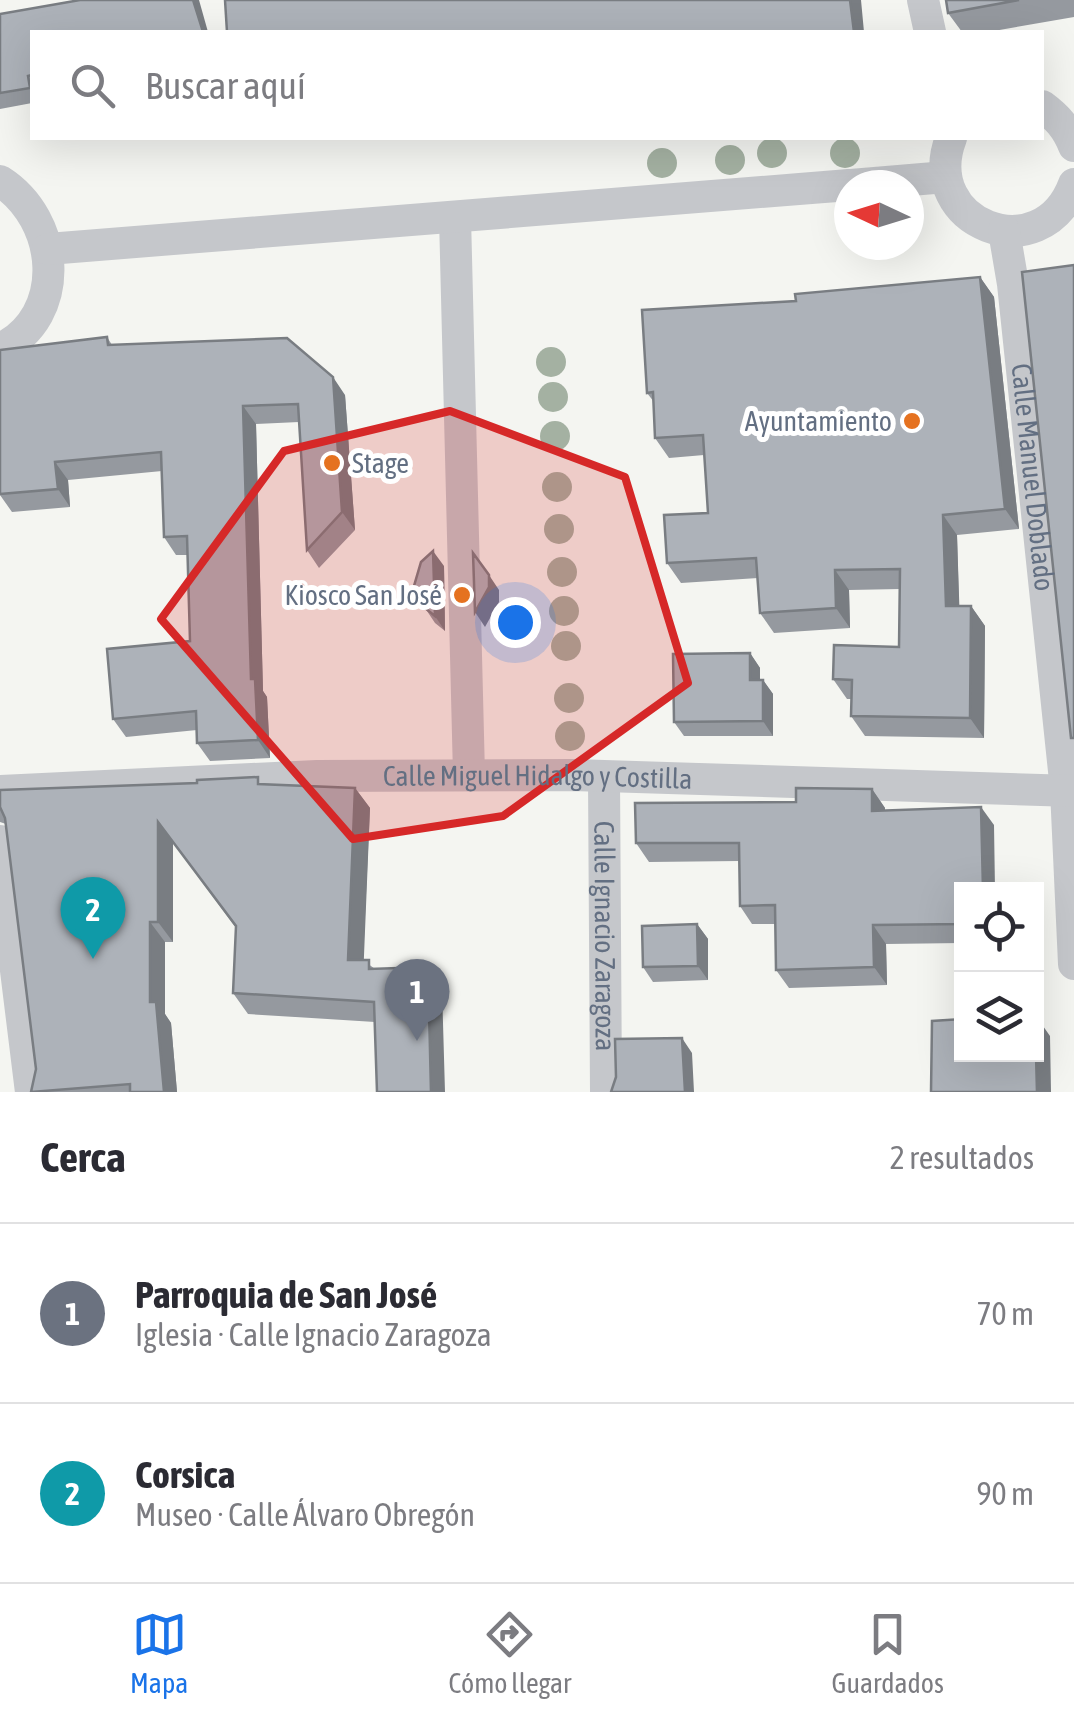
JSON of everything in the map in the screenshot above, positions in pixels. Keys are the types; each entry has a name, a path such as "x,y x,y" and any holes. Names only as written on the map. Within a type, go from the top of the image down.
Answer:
{"street":[{"path":"923,0 930,30"},
{"path":"1044,107 1072,137"},
{"path":"950,140 946,148 946,178 953,197 964,212 988,227 1004,231 1032,228 1045,222 1071,195"},
{"path":"924,180 946,178"},
{"path":"0,181 15,190 35,214 48,249 48,284 36,316 14,342 0,349"},
{"path":"48,249 834,186"},
{"path":"455,217 470,776"},
{"name":"Calle Manuel Doblado","path":"1004,231 1070,790 1074,964"},
{"name":"Calle Miguel Hidalgo y Costilla","path":"0,791 317,776 604,778 1070,790"},
{"name":"Calle Ignacio Zaragoza","path":"604,778 606,1092"},
{"path":"0,841 31,1092"}],"highlighted area":[{"path":"450,411 625,477 688,683 503,816 353,839 161,619 284,451"}],"building":[{"path":"80,0 193,0 202,30 30,30 30,88 0,93 0,14"},
{"path":"225,0 850,0 854,30 227,30"},
{"path":"946,0 1019,0 948,13"},
{"path":"1074,265 1074,738 1071,738 1022,272"},
{"path":"980,277 1005,509 943,515 946,606 971,606 970,718 851,716 852,680 833,679 834,645 899,647 900,569 835,570 836,608 760,613 756,558 667,563 664,515 708,513 703,435 655,438 653,392 647,393 642,310 796,301 795,294"},
{"path":"107,337 108,345 287,338 333,377 342,512 307,550 298,404 243,406 251,679 255,679 258,740 197,743 196,711 113,719 107,649 190,641 187,536 164,537 161,452 55,462 58,489 0,494 0,350"},
{"path":"433,551 435,616 425,608 414,586 421,562"},
{"path":"473,553 489,575 489,587 475,612"},
{"path":"750,653 750,680 763,680 763,721 674,722 673,654"},
{"path":"258,777 258,784 355,788 348,960 369,960 369,969 428,967 431,1092 377,1092 374,1002 233,993 236,926 158,822 158,922 150,922 150,1002 156,1002 164,1092 130,1092 130,1084 31,1092 36,1069 0,790"},
{"path":"796,788 872,789 872,811 981,807 983,882 954,882 954,924 873,925 874,967 776,970 775,905 740,906 739,843 636,843 635,803 796,802"},
{"path":"697,924 698,966 643,967 642,926"},
{"path":"954,1020 954,1062 1036,1062 1037,1092 931,1092 932,1021"},
{"path":"682,1038 685,1092 611,1092 616,1077 615,1039"}],"place":[{"name":"Ayuntamiento","path":"912,421"},
{"name":"Stage","path":"332,463"},
{"name":"Kiosco San José","path":"462,595"},
{"name":"Corsica","path":"93,959"},
{"name":"Parroquia de San José","path":"417,1041"}]}
